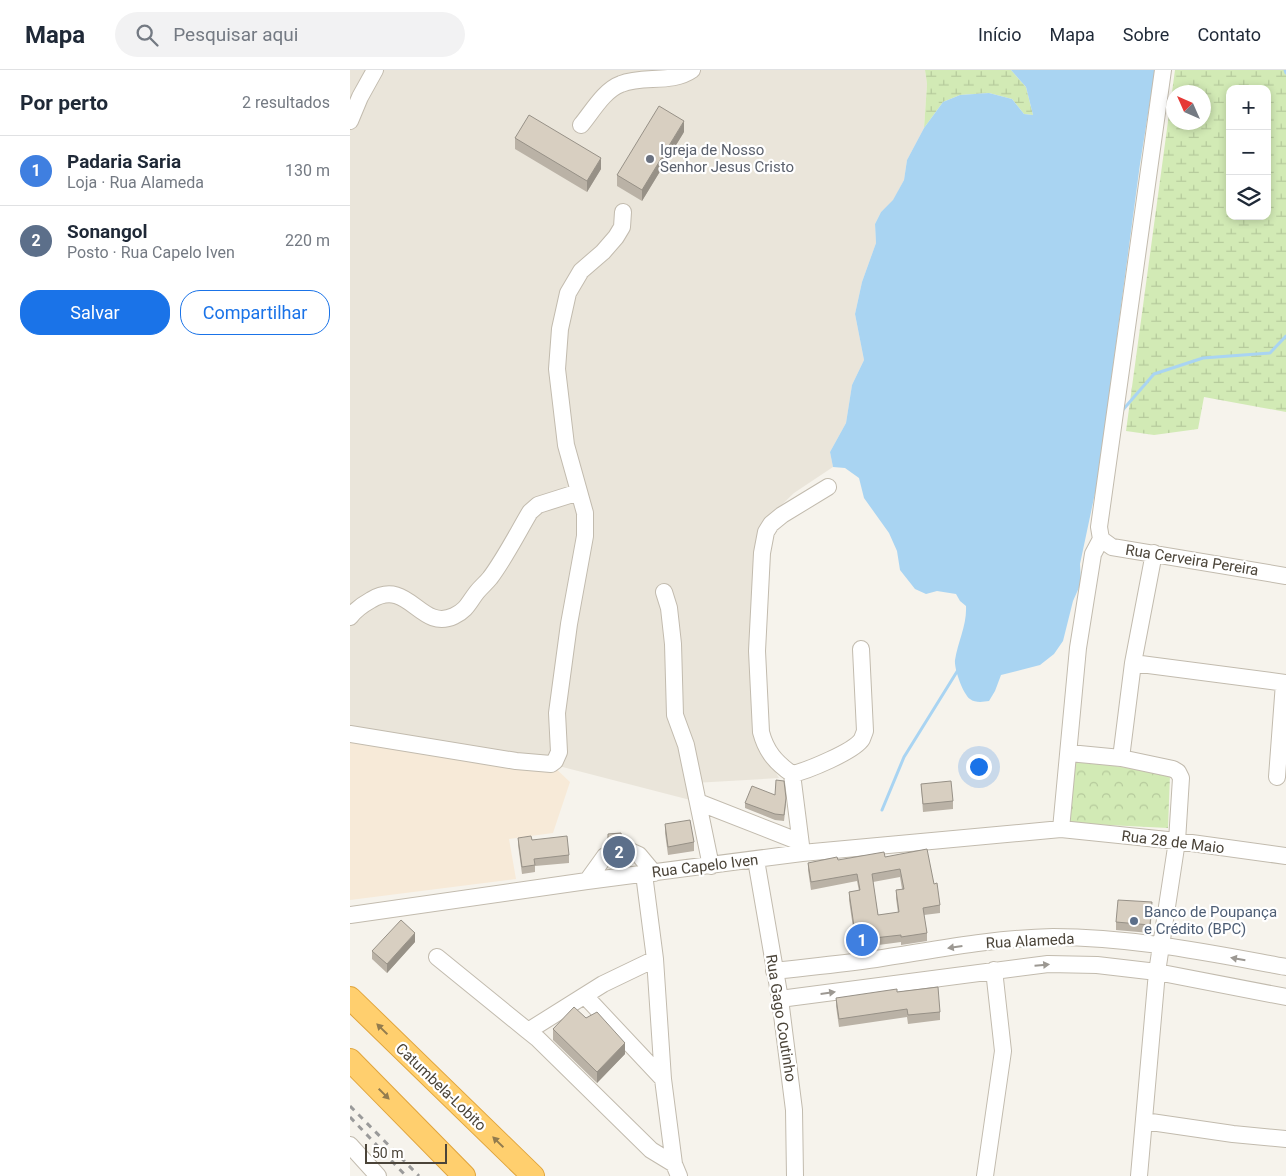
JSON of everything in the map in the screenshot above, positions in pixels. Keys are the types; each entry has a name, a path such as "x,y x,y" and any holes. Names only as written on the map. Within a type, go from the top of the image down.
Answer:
{"highway":[{"name":"Catumbela-Lobito","path":"350,998 523,1171"},
{"path":"350,1060 464,1176"}],"street":[{"path":"350,122 360,97 375,70"},
{"path":"581,125 608,92 621,84 674,77 692,70"},
{"path":"1060,829 1078,648 1093,554 1101,540 1099,527 1163,70"},
{"path":"350,734 516,761 551,764 555,761 559,752 557,713 569,624 585,536 585,513 566,445 557,369 560,330 568,293 581,271 603,252 616,237 622,227 623,212"},
{"path":"801,847 792,774 770,755 764,744 761,732 757,651 762,553 766,532 771,524 782,515 828,488"},
{"path":"350,616 356,609 378,596 396,594 410,601 425,614 434,618 441,620 453,616 467,608 477,592 490,579 530,512 538,505 579,492"},
{"name":"Rua Cerveira Pereira","path":"1101,540 1112,547 1286,576"},
{"path":"1121,758 1133,663 1154,553"},
{"path":"664,592 670,608 674,644 675,715 686,744 711,866"},
{"path":"792,774 804,772 827,761 862,740 864,731 861,649"},
{"path":"1133,663 1285,683 1277,776"},
{"path":"1069,753 1121,758 1173,768 1181,778 1177,841 1157,972 1139,1176"},
{"path":"698,802 801,847"},
{"name":"Rua 28 de Maio","path":"1060,829 1177,841 1286,856"},
{"name":"Rua Capelo Iven","path":"352,913 756,860 801,847 1060,829"},
{"path":"587,881 605,856 610,853 630,851 639,855 649,873 663,1079 677,1170"},
{"name":"Rua Gago Coutinho","path":"756,860 780,999 794,1110 795,1176"},
{"name":"Rua Alameda","path":"774,971 875,959 986,942 1042,938 1088,938 1160,944 1286,968"},
{"path":"437,956 528,1031 651,1150 677,1170"},
{"path":"528,1031 603,984 655,959"},
{"name":"Rua Alameda","path":"780,999 1048,964 1097,965 1157,972 1286,997"},
{"path":"985,1176 1003,1051 994,970"},
{"path":"585,996 663,1079"},
{"path":"1144,1121 1233,1134 1286,1139"},
{"path":"350,1144 371,1173"}],"shaded area":[{"path":"350,70 925,70 927,84 924,128 907,160 904,180 893,201 881,212 875,224 876,243 862,282 855,314 864,360 852,385 846,423 830,452 833,467 794,493 769,517 757,742 779,778 694,783 698,802 551,764 350,734"},
{"path":"350,734 551,764 570,782 553,833 509,839 516,879 350,900"}],"green space":[{"path":"925,70 1011,70 1026,87 1033,115 1024,114 1012,99 989,93 960,95 943,102 924,128 927,84"},
{"path":"1175,70 1286,70 1286,412 1204,397 1198,429 1154,435 1126,431 1167,130 1211,130 1211,85 1173,85"},
{"path":"1073,759 1170,775 1168,828 1067,823"}],"water":[{"path":"1011,70 1155,70 1140,164 1098,479 1080,564 1081,583 1073,601 1063,641 1054,654 1040,665 1001,675 989,701 979,702 967,696 955,664 965,620 966,606 956,594 937,591 926,594 915,589 900,570 897,551 889,533 864,498 859,478 845,468 833,467 830,452 846,423 852,385 864,360 855,314 862,282 876,243 875,224 881,212 893,200 904,180 907,160 924,128 943,102 960,95 989,93 1012,99 1024,114 1033,115 1026,87"}],"building":[{"name":"Igreja de Nosso Senhor Jesus Cristo","path":"659,106 684,121 642,190 617,175"},
{"path":"529,115 601,158 587,181 515,138"},
{"path":"776,780 784,781 786,798 784,815 775,814 745,803 752,786 775,795"},
{"path":"951,781 953,801 923,804 921,784"},
{"path":"690,820 694,842 668,847 665,824"},
{"path":"621,833 622,839 608,840 608,834"},
{"path":"531,836 532,840 567,836 569,855 534,859 535,865 522,867 518,838"},
{"path":"927,849 934,884 937,883 940,905 923,908 927,933 856,940 849,892 860,890 857,874 811,882 808,863 837,857 838,860 884,852 885,857","holes":["900,869 904,889 896,890 899,912 878,915 872,874"]},
{"name":"Banco de Poupança e Crédito (BPC)","path":"1118,900 1152,902 1150,925 1116,922"},
{"path":"401,920 415,933 387,964 372,951"},
{"path":"938,987 940,1012 908,1015 907,1009 839,1019 836,998 897,989 897,992"},
{"path":"574,1007 586,1018 597,1012 625,1043 597,1072 553,1029"}],"waterway":[{"path":"1121,412 1154,374 1203,358 1270,353 1286,336"},
{"path":"882,810 904,757 958,670"}],"railway":[{"path":"350,1106 419,1176"},
{"path":"350,1117 406,1176"}],"place":[{"name":"Igreja de Nosso Senhor Jesus Cristo","path":"650,159"},
{"name":"Sonangol","path":"619,852"},
{"name":"Banco de Poupança e Crédito (BPC)","path":"1134,921"},
{"name":"Padaria Saria","path":"862,940"}]}
